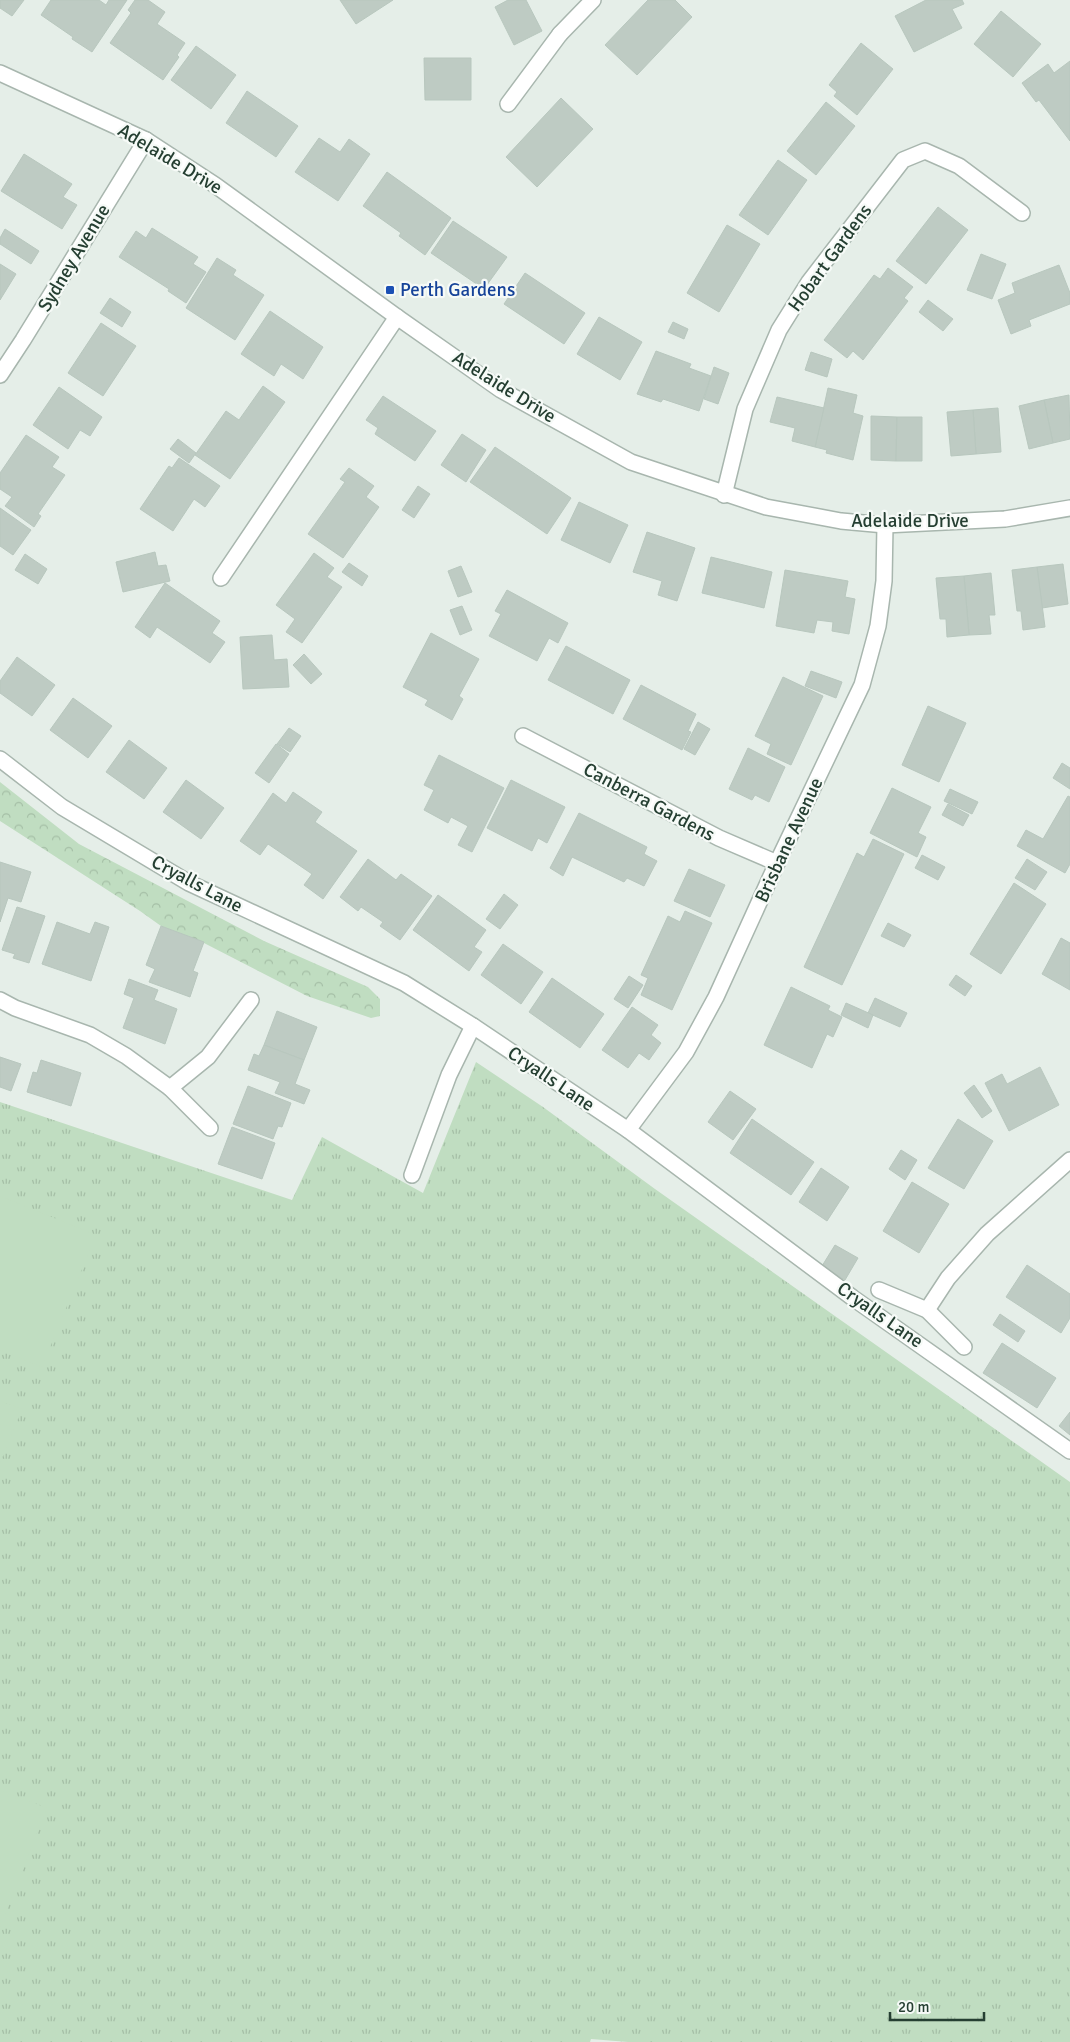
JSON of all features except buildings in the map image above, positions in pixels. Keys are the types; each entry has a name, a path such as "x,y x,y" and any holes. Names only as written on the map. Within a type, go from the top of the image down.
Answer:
{"street":[{"path":"508,104 583,3"},
{"name":"Adelaide Drive","path":"0,72 146,140 215,185 396,317 501,390 631,462 766,507 841,521 884,525 1005,520 1070,508"},
{"name":"Sydney Avenue","path":"0,375 146,140"},
{"name":"Hobart Gardens","path":"724,494 745,409 778,330 809,282 903,160 925,152 934,155 959,166 1022,212"},
{"path":"221,578 396,317"},
{"name":"Brisbane Avenue","path":"628,1130 691,1044 716,997 777,863 862,685 878,626 884,581 884,525"},
{"name":"Canberra Gardens","path":"523,736 719,838 777,863"},
{"name":"Cryalls Lane","path":"0,759 62,807 189,883 404,983 473,1026 628,1130 853,1298 1070,1451"},
{"path":"0,1000 15,1008 90,1035 126,1056 170,1088 210,1128"},
{"path":"170,1088 208,1057 251,1000"},
{"path":"412,1175 449,1075 473,1026"},
{"path":"927,1310 948,1278 987,1234 1070,1160"},
{"path":"879,1290 927,1310 964,1347"}],"green space":[{"path":"0,782 79,844 264,941 368,987 380,999 380,1016 371,1018 307,996 204,943 161,926 0,821"},
{"path":"476,1062 543,1107 655,1189 1070,1482 1070,2042 628,2042 591,2039 590,2042 0,2042 0,1102 292,1200 322,1137 423,1193"},
{"path":"0,1196 96,1235 42,1367 0,1350"},
{"path":"0,1401 22,1409 0,1463"},
{"path":"0,1790 47,1808 0,1927"}],"place":[{"name":"Perth Gardens","path":"390,290"}]}
